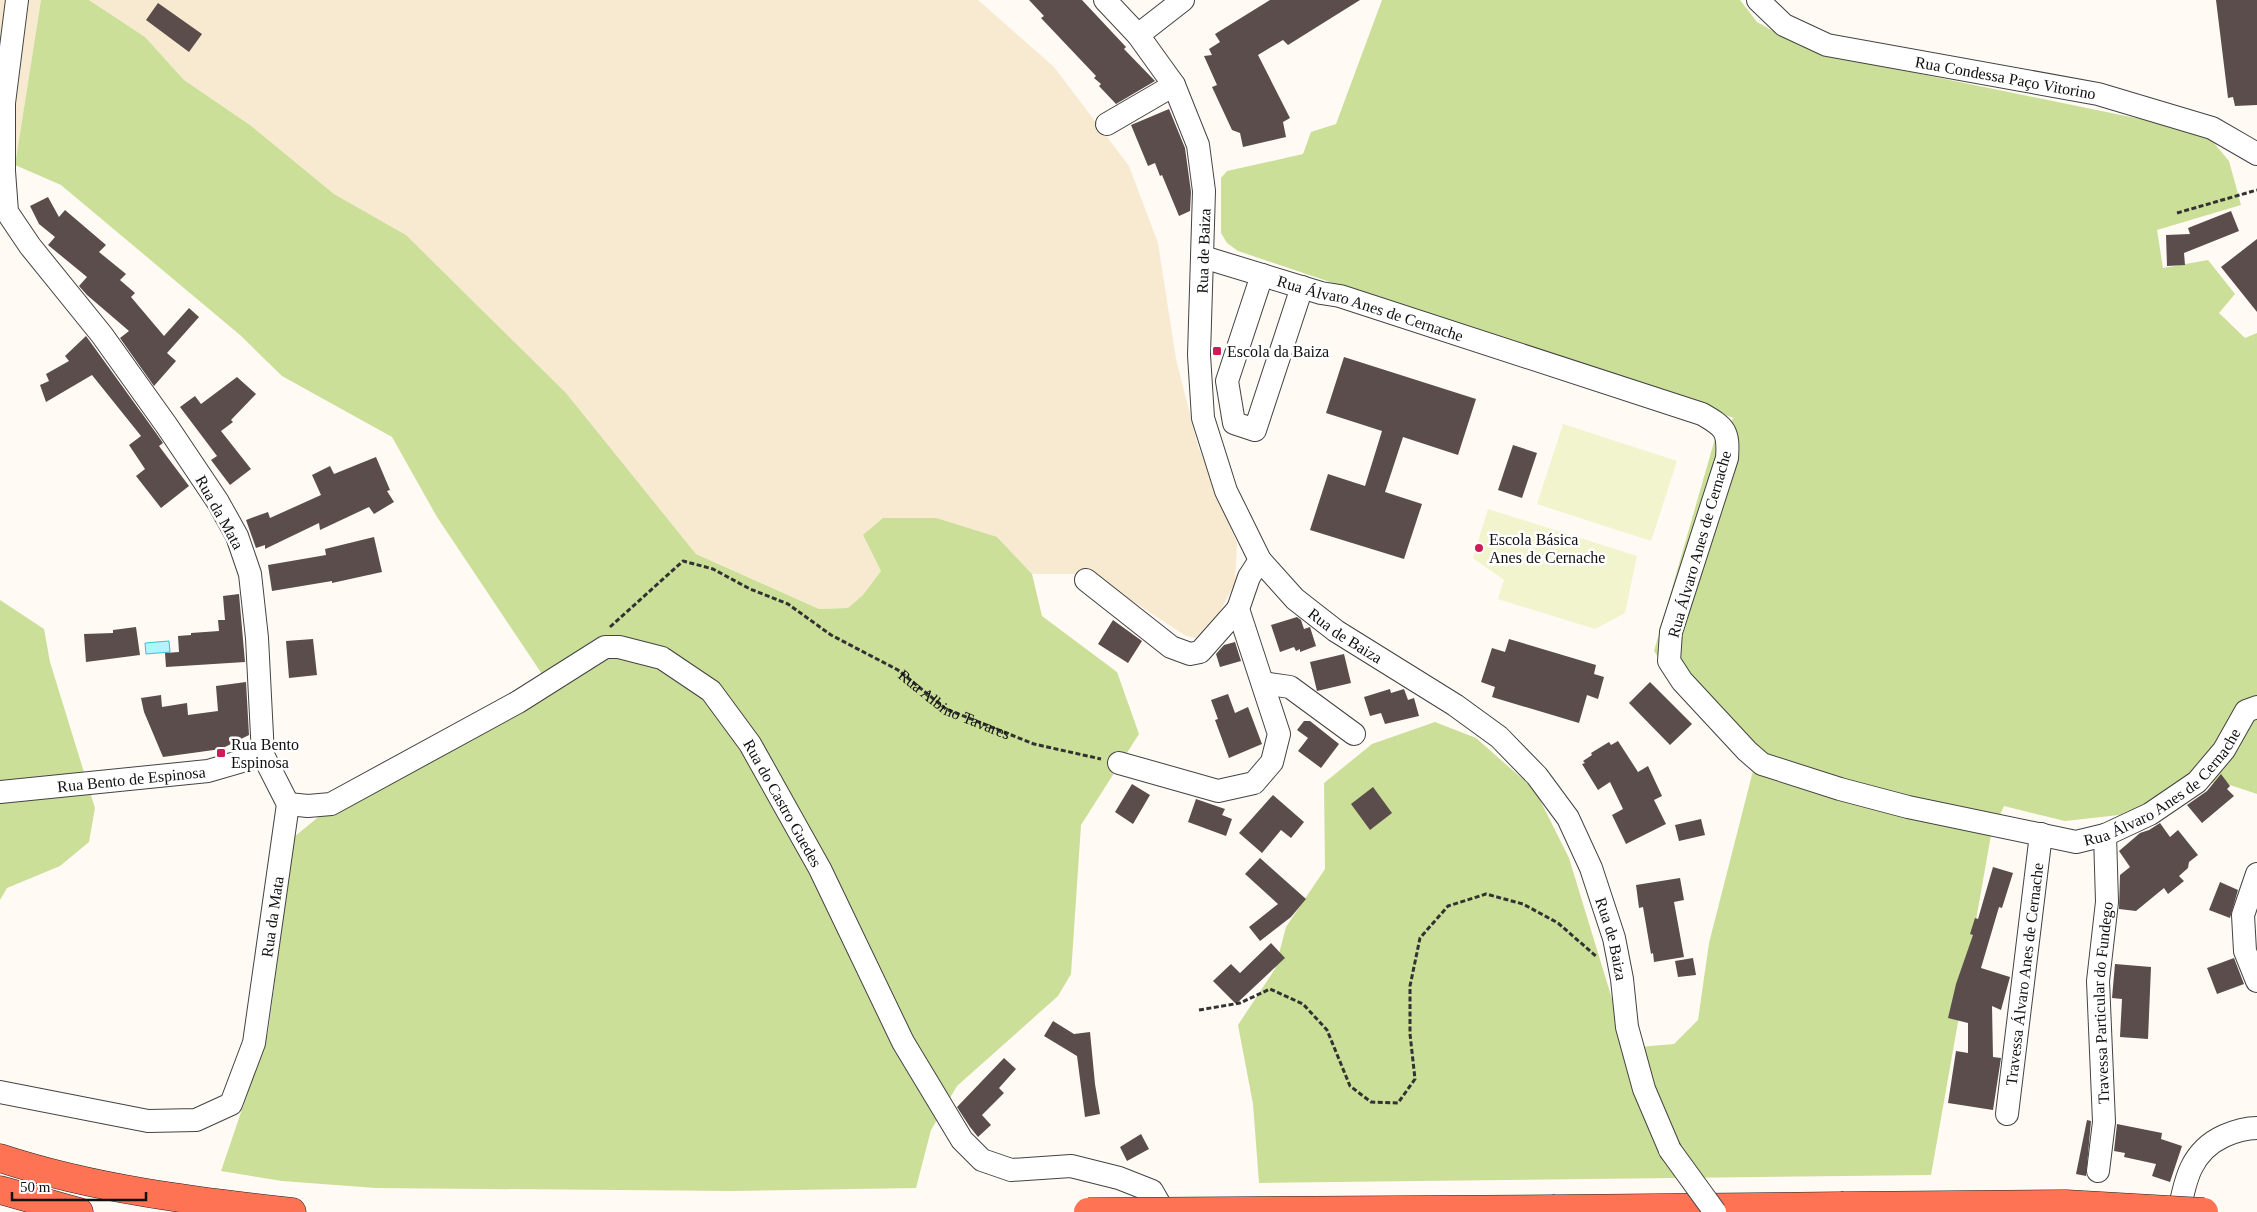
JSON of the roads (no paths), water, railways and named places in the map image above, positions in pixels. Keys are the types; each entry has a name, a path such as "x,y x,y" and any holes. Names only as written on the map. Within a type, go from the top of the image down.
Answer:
{"highway":[{"path":"0,1158 24,1166 138,1192 292,1212"},
{"path":"0,1190 79,1212"},
{"path":"1076,1212 2066,1204 2204,1212"}],"street":[{"name":"Rua da Mata","path":"0,1092 148,1121 196,1120 231,1104 254,1043 288,804 263,754 257,638 250,574 237,536 218,502 167,426 102,335 30,246 7,212 4,171 4,103 17,0"},
{"name":"Rua de Baiza","path":"1105,0 1138,35 1174,85 1198,145 1204,191 1199,354 1203,418 1226,491 1260,560 1295,599 1336,631 1455,705 1499,738 1537,776 1568,818 1591,868 1614,938 1622,979 1627,1027 1644,1089 1670,1150 1715,1212"},
{"path":"1138,35 1183,0"},
{"name":"Rua Condessa Paço Vitorino","path":"1758,0 1784,25 1827,45 2098,94 2212,128 2257,154"},
{"path":"1107,124 1174,85"},
{"name":"Rua Álvaro Anes de Cernache","path":"1203,257 1302,287 1340,296 1693,411 1720,424 1728,440 1727,458 1671,632 1669,661 1682,682 1747,751 1762,764 1840,789 1899,805 2076,842 2105,835 2150,814 2197,782 2224,750 2246,711 2257,707"},
{"path":"1262,275 1227,381 1234,423 1255,430 1302,287"},
{"path":"1086,580 1171,647 1190,654 1200,652 1238,609 1249,577 1260,560"},
{"path":"1119,763 1218,791 1254,783 1272,762 1279,734 1238,609"},
{"name":"Rua do Castro Guedes","path":"288,804 308,806 331,804 518,702 605,647 619,647 662,658 711,691 744,737 820,869 902,1042 962,1140 982,1160 1011,1170 1071,1166 1119,1178 1152,1191 1164,1212"},
{"path":"1263,682 1290,687 1354,734"},
{"name":"Rua Bento de Espinosa","path":"0,792 208,771 263,754"},
{"name":"Travessa Álvaro Anes de Cernache","path":"2007,1114 2041,834"},
{"name":"Travessa Particular do Fundego","path":"2098,1171 2104,1122 2098,981 2107,902 2105,835"},
{"path":"2257,874 2244,915 2245,951 2257,981"},
{"path":"2179,1212 2189,1170 2202,1150 2231,1133 2257,1128"}],"water":[{"path":"169,641 170,652 146,654 145,643"}],"place":[{"name":"Escola da Baiza","path":"1217,351"},
{"name":"Escola Básica Anes de Cernache","path":"1479,548"},
{"name":"Rua Bento Espinosa","path":"221,753"}]}
